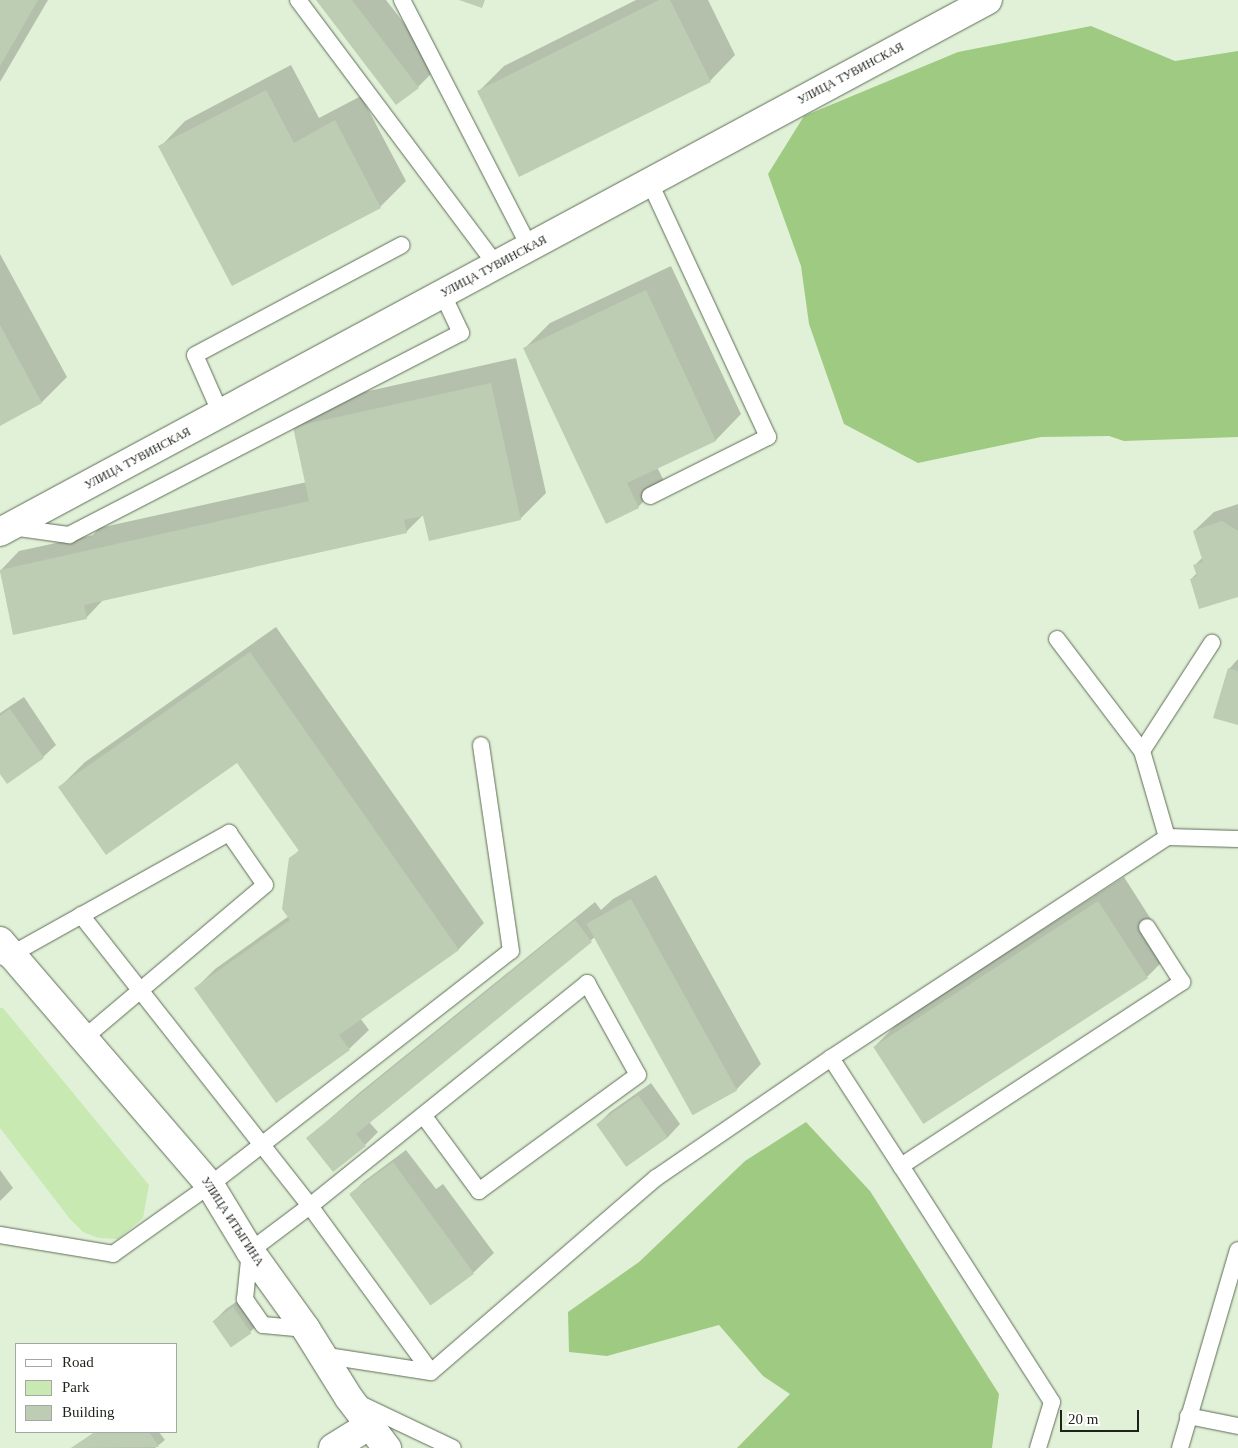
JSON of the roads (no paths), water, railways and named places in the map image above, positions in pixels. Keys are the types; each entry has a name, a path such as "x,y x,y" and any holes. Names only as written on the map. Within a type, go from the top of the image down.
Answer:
{"street":[{"name":"УЛИЦА ТУВИНСКАЯ","path":"5,529 497,266 988,0"},
{"name":"УЛИЦА ИТЫГИНА","path":"4,952 85,1037 210,1185 250,1251 306,1329 348,1398 387,1448"},
{"path":"333,1448 370,1425"}],"lane":[{"path":"298,0 497,266"},
{"path":"402,0 530,248"},
{"path":"650,183 768,438 650,496"},
{"path":"221,414 195,355 402,245"},
{"path":"5,529 69,535 461,333 443,295"},
{"path":"1057,639 1142,751 1167,837"},
{"path":"1142,751 1212,643"},
{"path":"0,1235 113,1254 210,1185 511,951 481,745"},
{"path":"4,952 81,915 230,833 265,885 85,1037"},
{"path":"321,1355 431,1372 656,1178 831,1058 1167,837 1238,839"},
{"path":"81,915 310,1206 431,1372"},
{"path":"901,1166 1182,982 1147,927"},
{"path":"250,1251 310,1206 586,983 638,1075 479,1191 423,1115"},
{"path":"831,1058 1052,1402 1038,1448"},
{"path":"1180,1448 1238,1250"},
{"path":"348,1398 453,1448"},
{"path":"1188,1416 1238,1426"}]}
